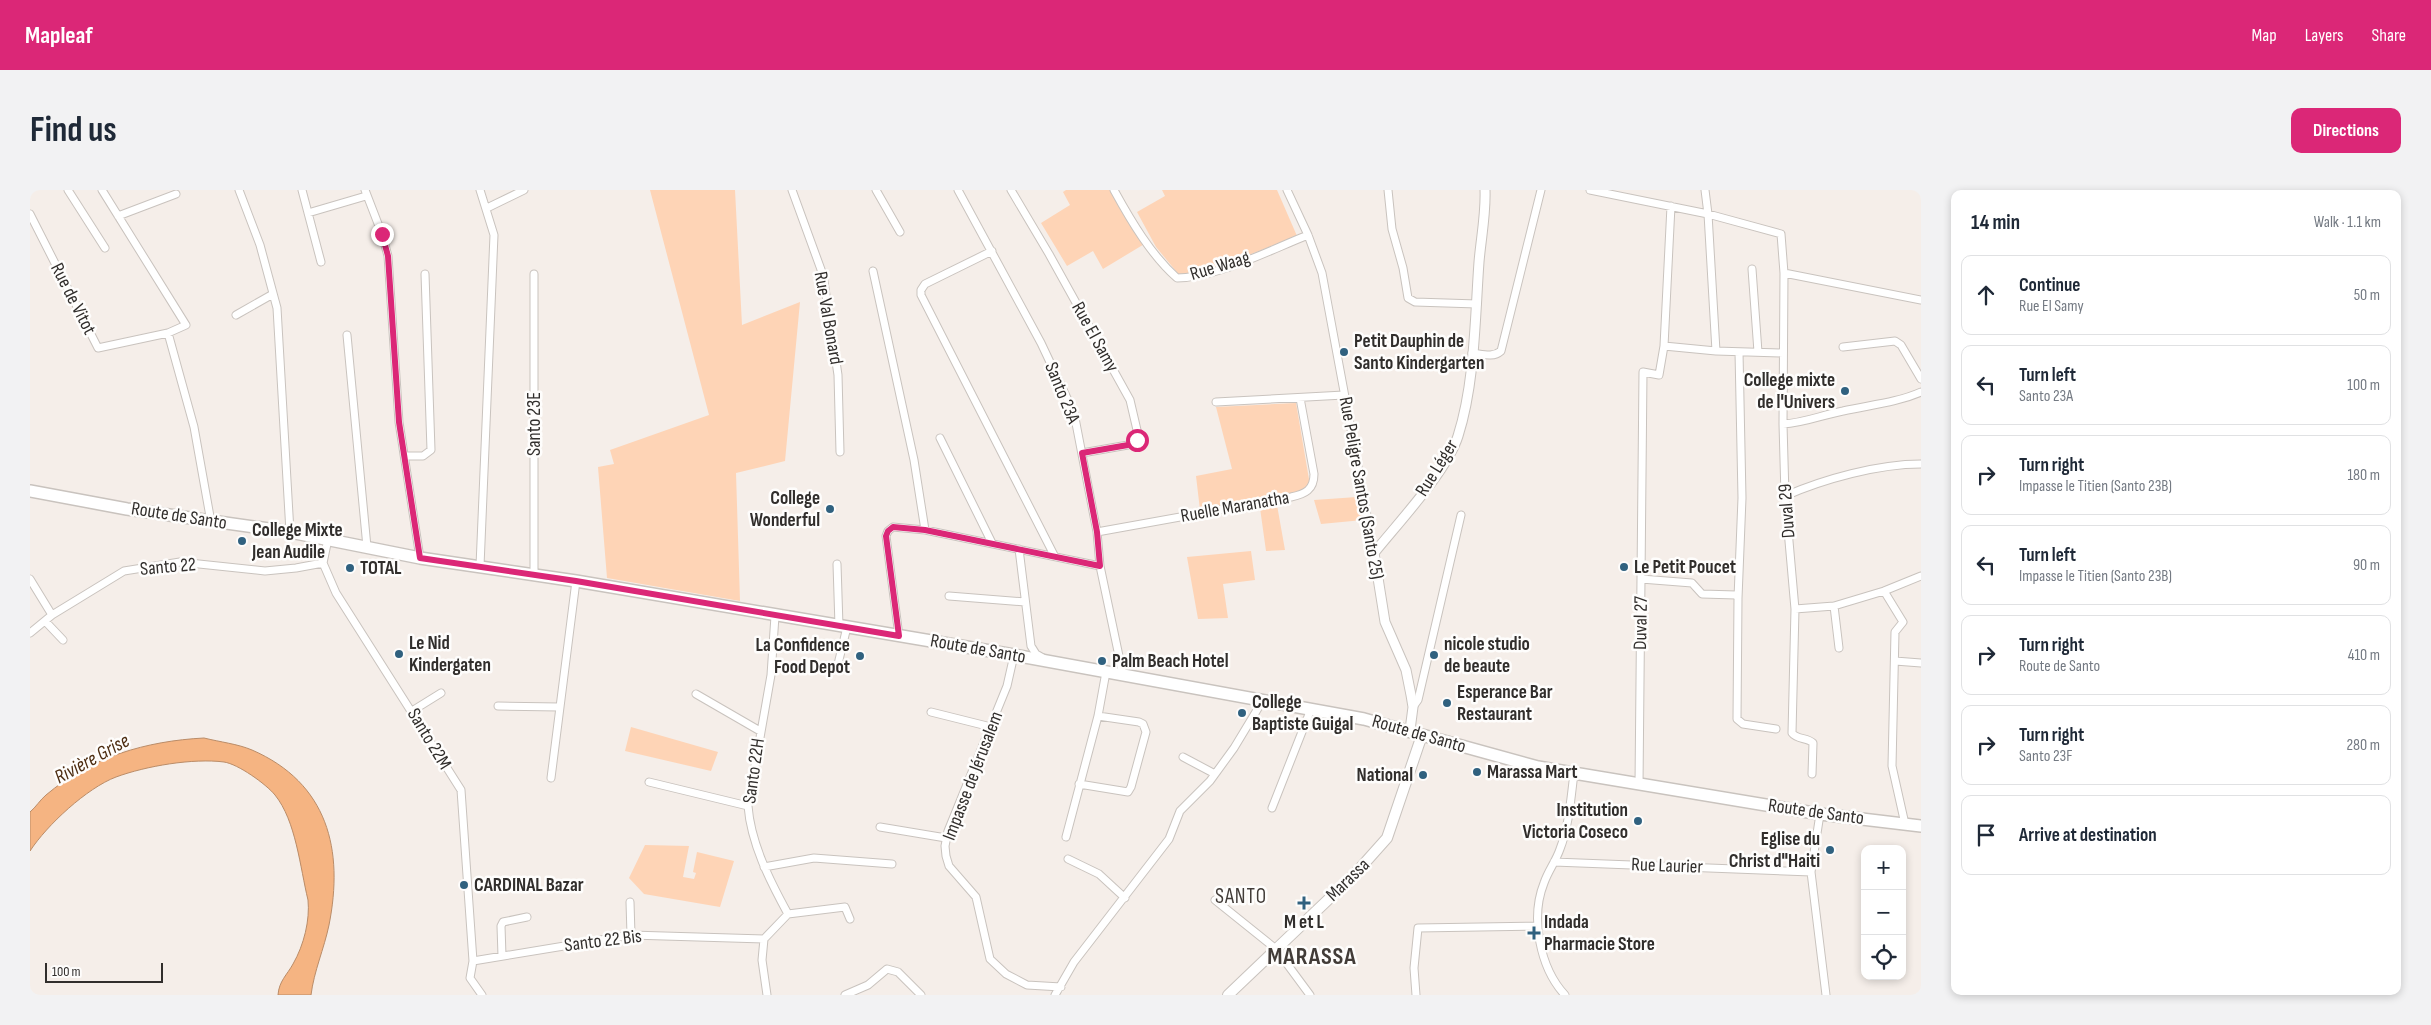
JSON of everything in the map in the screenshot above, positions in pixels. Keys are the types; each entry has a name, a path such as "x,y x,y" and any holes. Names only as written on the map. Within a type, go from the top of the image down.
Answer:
{"main road":[{"name":"Route de Santo","path":"30,491 212,522 290,532 420,558 534,574 1014,655 1364,719 1410,730 1513,761 1574,773 1820,814 1921,826"},
{"name":"Marassa","path":"1228,995 1354,875 1387,838 1422,735"}],"street":[{"path":"68,190 105,248"},
{"path":"102,190 186,325 168,332 194,427 212,522"},
{"path":"239,190 260,245 273,294 279,331 290,532"},
{"path":"302,190 321,262"},
{"path":"480,190 494,235 480,566"},
{"path":"487,208 524,190"},
{"path":"876,190 900,232"},
{"name":"Santo 23A","path":"958,190 992,251 1074,413 1097,532 1100,566 1123,675"},
{"name":"Rue El Samy","path":"1011,190 1049,254 1130,400 1137,430 1137,440 1128,445 1082,453"},
{"name":"Rue Waag","path":"1114,190 1128,216 1167,269 1177,278 1189,278 1227,267 1308,235"},
{"name":"Rue Peligre Santos (Santo 25)","path":"1287,190 1308,235 1322,273 1385,622 1406,670 1413,707 1410,730"},
{"path":"1388,190 1392,229 1403,268 1408,298 1415,302 1477,304"},
{"name":"Rue Léger","path":"1374,553 1418,499 1458,437 1472,353 1485,190"},
{"path":"1472,353 1490,356 1501,351 1541,190"},
{"path":"1590,190 1708,214"},
{"path":"1705,190 1716,351"},
{"name":"Rue Val Bonard","path":"794,191 823,275 838,375 840,452"},
{"path":"308,213 366,193 382,234 388,256 399,422 406,456 420,558"},
{"path":"118,216 176,194"},
{"path":"1670,206 1664,346 1716,351 1783,354"},
{"name":"Rue de Vitot","path":"30,214 98,348 168,332"},
{"name":"Duval 29","path":"1708,214 1781,234 1784,273 1783,424 1785,496 1794,609 1792,733 1795,737 1810,740 1813,743 1812,774"},
{"path":"992,251 925,284 921,290 921,295 1054,555"},
{"path":"1752,269 1758,352"},
{"path":"873,271 914,460 925,530"},
{"path":"1784,273 1921,300"},
{"path":"406,456 423,456 432,450 425,274"},
{"name":"Santo 23E","path":"534,274 534,574"},
{"path":"236,314 273,294"},
{"path":"347,336 367,548"},
{"path":"1843,347 1896,341 1901,345 1921,379"},
{"name":"Duval 27","path":"1639,784 1643,372 1659,375 1664,346"},
{"path":"1738,352 1742,498 1738,598 1737,719 1743,724 1776,728"},
{"path":"1783,424 1815,420 1841,411 1906,398 1921,392"},
{"path":"1216,402 1344,395"},
{"name":"Ruelle Maranatha","path":"1097,532 1291,497 1310,490 1314,482 1314,474 1300,398"},
{"path":"940,438 992,543"},
{"path":"1785,496 1813,484 1905,464 1921,464"},
{"path":"1413,707 1418,700 1461,515"},
{"path":"899,636 886,536 893,527 925,530 1054,555 1100,566"},
{"path":"323,563 328,539"},
{"path":"1019,549 1031,646 1036,654 1053,663"},
{"name":"Santo 22","path":"30,633 52,615 124,571 180,562 265,571 323,563"},
{"name":"Santo 22M","path":"323,563 336,593 461,790 473,961 470,978 482,995"},
{"path":"837,564 843,627 838,664"},
{"path":"1794,609 1834,606 1884,591 1921,576"},
{"path":"30,578 52,615"},
{"path":"1641,579 1692,583 1702,594 1736,595 1738,598"},
{"path":"552,778 576,581"},
{"path":"1884,591 1903,622 1895,632 1892,766 1905,824"},
{"path":"949,596 1026,602"},
{"path":"1834,606 1838,648"},
{"name":"Santo 22H","path":"775,616 771,675 748,806 749,816 764,868 788,914"},
{"path":"45,621 63,640"},
{"name":"Impasse de Jérusalem","path":"1014,655 1007,686 946,838 945,851 950,866 976,897 990,959 1006,974 1027,985 1061,987"},
{"path":"1895,661 1921,662"},
{"path":"1066,837 1098,716 1106,672"},
{"path":"412,711 441,693"},
{"path":"696,694 760,731"},
{"path":"1055,995 1074,962 1170,840 1180,811 1196,798 1215,774 1234,748 1262,700"},
{"path":"498,706 560,707"},
{"path":"1272,808 1311,709"},
{"path":"932,712 991,727"},
{"path":"1079,784 1124,792 1130,790 1131,787 1146,732 1145,728 1139,722 1098,716"},
{"path":"1183,757 1215,774"},
{"path":"1565,995 1556,986 1543,952 1538,926 1543,884 1561,848 1574,773"},
{"path":"648,782 748,806"},
{"path":"1820,814 1810,872 1826,995"},
{"path":"880,827 946,838"},
{"path":"764,868 814,858 892,864"},
{"path":"1068,859 1100,874 1126,898"},
{"name":"Rue Laurier","path":"1554,862 1810,872"},
{"path":"1215,900 1276,948 1310,995"},
{"path":"630,902 631,935"},
{"path":"767,995 762,960 764,939 788,914 846,907 850,919"},
{"path":"502,956 501,926 503,922 527,917"},
{"path":"1416,995 1414,968 1418,928 1538,926"},
{"name":"Santo 22 Bis","path":"473,961 631,935 764,939"},
{"path":"845,995 868,985 887,969 898,972 921,995"}],"shaded area":[{"path":"650,190 735,190 742,325 800,302 785,461 736,473 740,601 607,578 598,467 614,464 610,450 709,415"},
{"path":"1066,190 1113,190 1146,243 1103,269 1093,251 1067,266 1041,223 1070,205 1063,192"},
{"path":"1162,190 1277,190 1297,236 1213,269 1180,276 1156,247 1137,212 1165,196"},
{"path":"1296,403 1311,491 1200,510 1196,476 1232,469 1216,407"},
{"path":"1357,497 1363,520 1321,524 1314,500"},
{"path":"1277,505 1285,550 1266,551 1260,508"},
{"path":"1251,551 1255,580 1223,584 1228,618 1198,619 1187,557"},
{"path":"631,727 718,752 711,771 625,751"},
{"path":"204,738 247,748 278,764 298,781 314,800 325,822 331,845 334,871 333,897 329,925 314,977 311,995 278,995 282,982 300,949 308,916 308,900 293,831 275,795 259,780 237,766 212,761 184,762 141,769 116,777 105,782 69,808 37,841 30,851 30,812 44,797 63,782 82,770 120,753 161,743"},
{"path":"645,845 689,846 683,877 694,879 696,873 693,872 697,852 734,861 720,907 644,894 629,878"}],"place":[{"name":"Petit Dauphin de Santo Kindergarten","path":"1344,352"},
{"name":"College mixte de l'Univers","path":"1845,391"},
{"name":"College Wonderful","path":"830,509"},
{"name":"College Mixte Jean Audile","path":"242,541"},
{"name":"Le Petit Poucet","path":"1624,567"},
{"name":"TOTAL","path":"350,568"},
{"name":"Le Nid Kindergaten","path":"399,654"},
{"name":"nicole studio de beaute","path":"1434,655"},
{"name":"La Confidence Food Depot","path":"860,656"},
{"name":"Palm Beach Hotel","path":"1102,661"},
{"name":"Esperance Bar Restaurant","path":"1447,703"},
{"name":"College Baptiste Guigal","path":"1242,713"},
{"name":"Marassa Mart","path":"1477,772"},
{"name":"National","path":"1423,775"},
{"name":"Institution Victoria Coseco","path":"1638,821"},
{"name":"Eglise du Christ d\"Haiti","path":"1830,850"},
{"name":"CARDINAL Bazar","path":"464,885"},
{"name":"M et L","path":"1304,903"},
{"name":"Indada Pharmacie Store","path":"1534,933"}],"district":[{"name":"SANTO","path":"1241,896"},
{"name":"MARASSA","path":"1312,956"}],"route":[{"path":"382,234 388,256 399,422 406,456 420,558 576,581 899,636 886,536 888,531 893,527 925,530 1054,555 1100,566 1097,532 1082,453 1128,445 1137,440"}],"water label":[{"name":"Rivière Grise","path":"92,759"}]}
